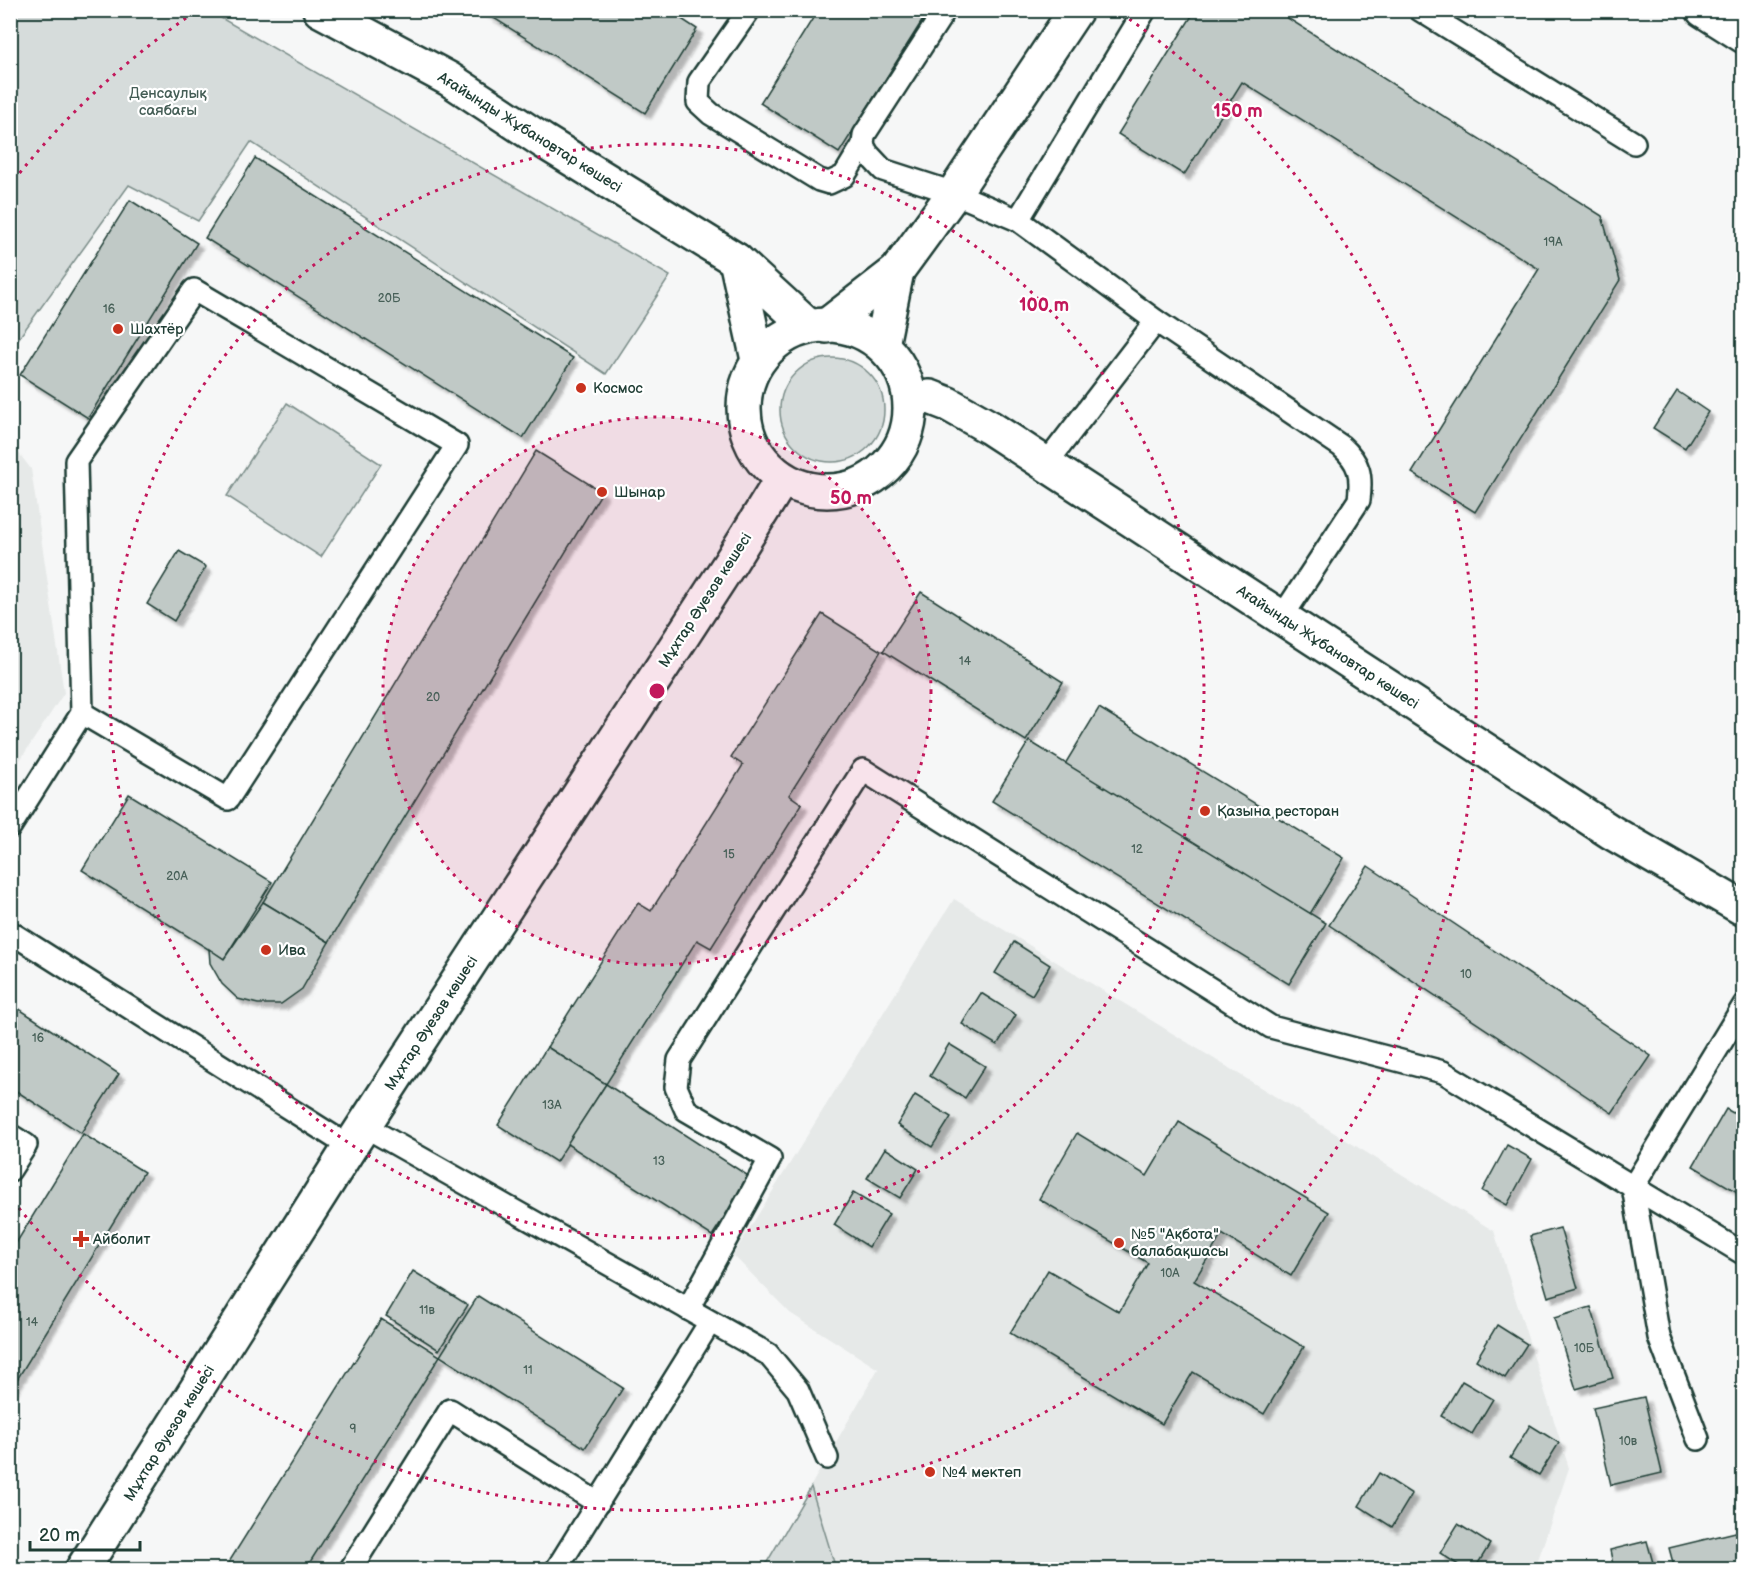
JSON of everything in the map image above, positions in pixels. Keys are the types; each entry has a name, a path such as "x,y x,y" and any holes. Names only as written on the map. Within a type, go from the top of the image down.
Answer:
{"street":[{"name":"Ағайынды Жұбановтар көшесі","path":"320,10 448,78 543,141 736,260 817,326"},
{"path":"817,326 859,330 882,345 901,370 910,399 909,425 900,449 876,476 845,490 811,490 782,479 762,461 749,440 744,415 745,388 758,360 779,339 817,326 897,271 954,193 1076,10"},
{"path":"1703,10 1743,36"},
{"path":"736,260 758,360"},
{"path":"882,345 897,271"},
{"name":"Ағайынды Жұбановтар көшесі","path":"910,399 930,397 948,404 989,427 1611,832 1743,909"},
{"name":"Мұхтар Әуезов көшесі","path":"82,1569 782,479"}],"lane":[{"path":"749,10 699,82 698,102 711,114 819,180 829,183 844,176 863,145 864,135 945,10"},
{"path":"1018,220 1145,10"},
{"path":"1420,10 1634,143"},
{"path":"863,145 883,170 954,193 1018,220 1156,321 1341,446 1353,457 1361,484 1359,500 1282,617"},
{"path":"10,827 82,713 76,461 194,290 457,445 228,799 82,713"},
{"path":"1046,464 1156,321"},
{"path":"688,1309 770,1159 686,1110 676,1087 679,1060 863,770 1272,1028 1443,1072 1743,1254"},
{"path":"10,932 358,1136 688,1309 768,1354 798,1390 827,1458"},
{"path":"1698,1439 1659,1337 1633,1187 1743,1005"},
{"path":"10,1135 26,1145 10,1170"},
{"path":"556,1569 710,1322"},
{"path":"350,1569 450,1410 598,1503"}],"shaded area":[{"path":"11,443 31,469 64,693 11,774"},
{"name":"№5 \"Ақбота\" балабақшасы","path":"954,899 1494,1231 1569,1468 1535,1569 763,1569 878,1369 790,1313 733,1255"}],"green space":[{"name":"Денсаулық саябағы","path":"11,10 209,11 670,276 606,374 251,142 198,221 129,185 11,349"},
{"path":"832,358 852,362 869,373 880,390 884,410 880,430 869,447 852,458 832,462 812,458 795,447 784,430 780,410 784,390 795,373 812,362"},
{"path":"287,403 381,464 321,557 227,496"},
{"path":"811,1487 836,1569 763,1569"}],"building":[{"path":"481,10 668,10 697,29 645,113"},
{"path":"818,10 929,10 839,153 760,103"},
{"path":"1210,10 1275,10 1602,216 1620,280 1475,512 1412,473 1539,269 1242,82 1184,175 1118,134 1193,14"},
{"path":"255,158 573,358 523,438 205,238"},
{"path":"130,200 197,243 88,418 20,375"},
{"path":"1677,391 1708,412 1685,448 1653,428"},
{"path":"536,451 602,492 329,942 263,902"},
{"path":"179,551 206,567 174,621 147,604"},
{"path":"921,592 1063,682 1026,741 883,651"},
{"path":"822,614 881,651 789,795 802,804 711,948 697,940 606,1084 547,1047 638,903 651,911 743,765 731,757"},
{"name":"Қазына ресторан","path":"1099,708 1344,858 1310,914 1065,764"},
{"path":"1029,741 1326,923 1289,984 992,801"},
{"path":"129,794 272,882 224,959 82,870"},
{"path":"1368,866 1651,1056 1612,1113 1329,925"},
{"path":"263,902 329,942 302,989 281,1004 258,1004 238,999 222,984 210,963 209,949 224,959"},
{"path":"1014,942 1050,965 1032,995 995,973"},
{"path":"981,993 1016,1015 997,1045 962,1024"},
{"path":"10,1003 119,1074 81,1133 10,1087"},
{"path":"949,1044 985,1066 965,1098 930,1076"},
{"path":"547,1047 606,1084 556,1162 498,1125"},
{"path":"606,1084 750,1177 712,1236 567,1144"},
{"path":"915,1095 951,1117 932,1147 897,1125"},
{"path":"1726,1109 1744,1119 1744,1196 1693,1166"},
{"path":"1179,1122 1329,1212 1291,1276 1222,1234 1194,1281 1304,1347 1264,1414 1193,1372 1162,1424 1010,1333 1048,1270 1119,1312 1148,1263 1039,1199 1077,1133 1147,1176"},
{"path":"83,1134 144,1172 10,1391 10,1253"},
{"path":"1507,1145 1532,1159 1507,1205 1482,1191"},
{"path":"885,1148 918,1169 900,1198 867,1178"},
{"path":"853,1193 889,1214 869,1247 834,1225"},
{"path":"1560,1228 1578,1288 1548,1297 1530,1236"},
{"path":"413,1271 468,1305 439,1350 386,1316"},
{"path":"478,1296 623,1388 585,1448 440,1356"},
{"path":"1591,1307 1613,1378 1576,1389 1554,1318"},
{"path":"381,1319 440,1356 305,1570 224,1570"},
{"path":"1497,1325 1527,1344 1505,1378 1476,1360"},
{"path":"1462,1381 1493,1399 1472,1434 1441,1416"},
{"path":"1644,1397 1662,1473 1611,1485 1593,1408"},
{"path":"1530,1425 1559,1443 1539,1475 1510,1458"},
{"path":"1379,1473 1412,1494 1392,1527 1359,1506"},
{"path":"1458,1524 1490,1544 1474,1570 1466,1570 1440,1553"},
{"path":"1744,1530 1744,1570 1675,1570 1669,1548"},
{"path":"1647,1541 1655,1570 1614,1570 1610,1550"}],"place":[{"name":"Шахтёр","path":"118,329"},
{"name":"Космос","path":"581,388"},
{"name":"Шынар","path":"602,492"},
{"name":"Қазына ресторан","path":"1205,811"},
{"name":"Ива","path":"266,950"},
{"name":"Айболит","path":"81,1239"},
{"name":"№5 \"Ақбота\" балабақшасы","path":"1119,1243"},
{"name":"№4 мектеп","path":"930,1472"}]}
